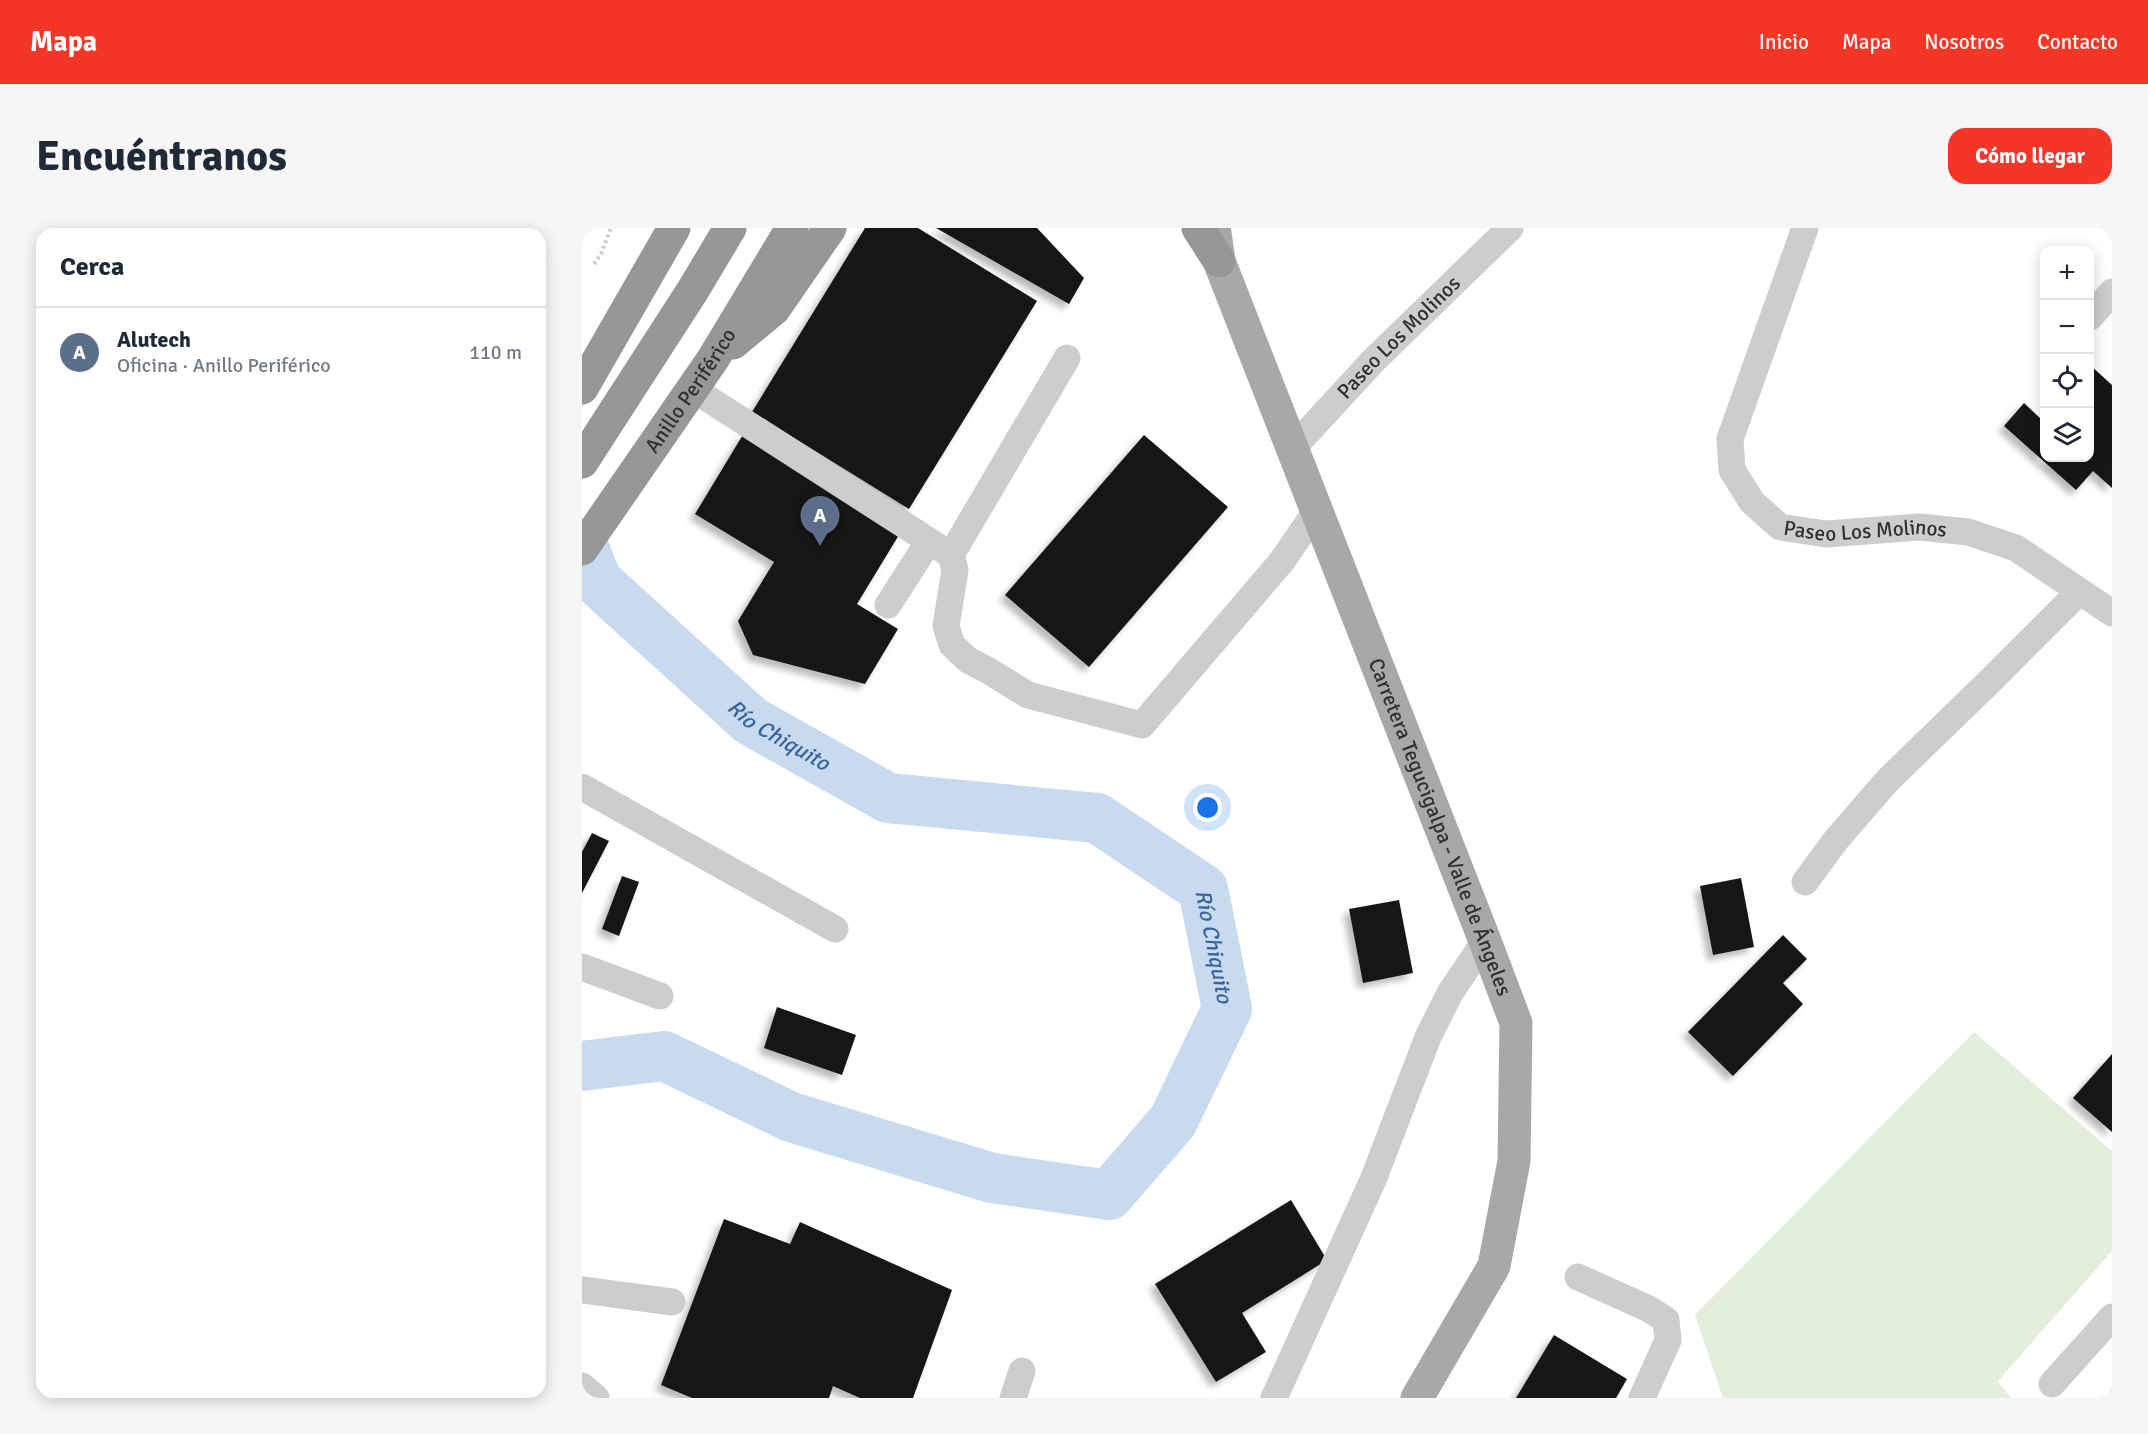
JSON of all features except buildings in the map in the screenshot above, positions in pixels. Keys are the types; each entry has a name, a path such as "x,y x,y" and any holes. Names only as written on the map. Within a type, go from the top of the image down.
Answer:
{"highway":[{"path":"582,388 674,228"},
{"path":"582,462 730,228"},
{"name":"Anillo Periférico","path":"582,549 713,359 792,228"},
{"path":"713,359 774,309 830,228"},
{"path":"1198,228 1219,261"},
{"path":"1206,228 1219,261"}],"main road":[{"name":"Carretera Tegucigalpa - Valle de Ángeles","path":"1214,228 1219,261 1516,1023 1514,1161 1494,1266 1417,1398"}],"street":[{"name":"Paseo Los Molinos","path":"1291,450 1373,361 1510,228"},
{"name":"Paseo Los Molinos","path":"1805,228 1730,438 1732,470 1752,502 1780,528 1826,534 1920,527 1968,532 2016,548 2112,613"},
{"path":"2094,312 2112,292"},
{"path":"888,605 940,548 1067,358"},
{"path":"693,389 940,548 955,570 946,626 952,645 968,660 1029,695 1142,725 1282,561 1317,510"},
{"path":"1805,882 1836,840 1887,781 2079,592"},
{"path":"582,787 835,929"},
{"path":"1274,1398 1373,1180 1428,1037 1450,993 1485,941"},
{"path":"582,967 660,996"},
{"path":"1578,1277 1649,1309 1666,1320 1668,1340 1642,1398"},
{"path":"582,1290 672,1302"},
{"path":"2052,1384 2112,1317"},
{"path":"1012,1398 1022,1371"},
{"path":"582,1386 596,1398"}],"path":[{"path":"594,264 601,254 611,228"}],"green space":[{"path":"1974,1032 2112,1151 2112,1251 1998,1381 2011,1398 1723,1398 1695,1315"}],"waterway":[{"name":"Río Chiquito","path":"582,543 597,581 751,721 888,798 1097,818 1203,889 1227,1009 1173,1121 1109,1195 992,1178 791,1117 664,1056 582,1066"}],"place":[{"name":"Alutech","path":"820,546"}]}
